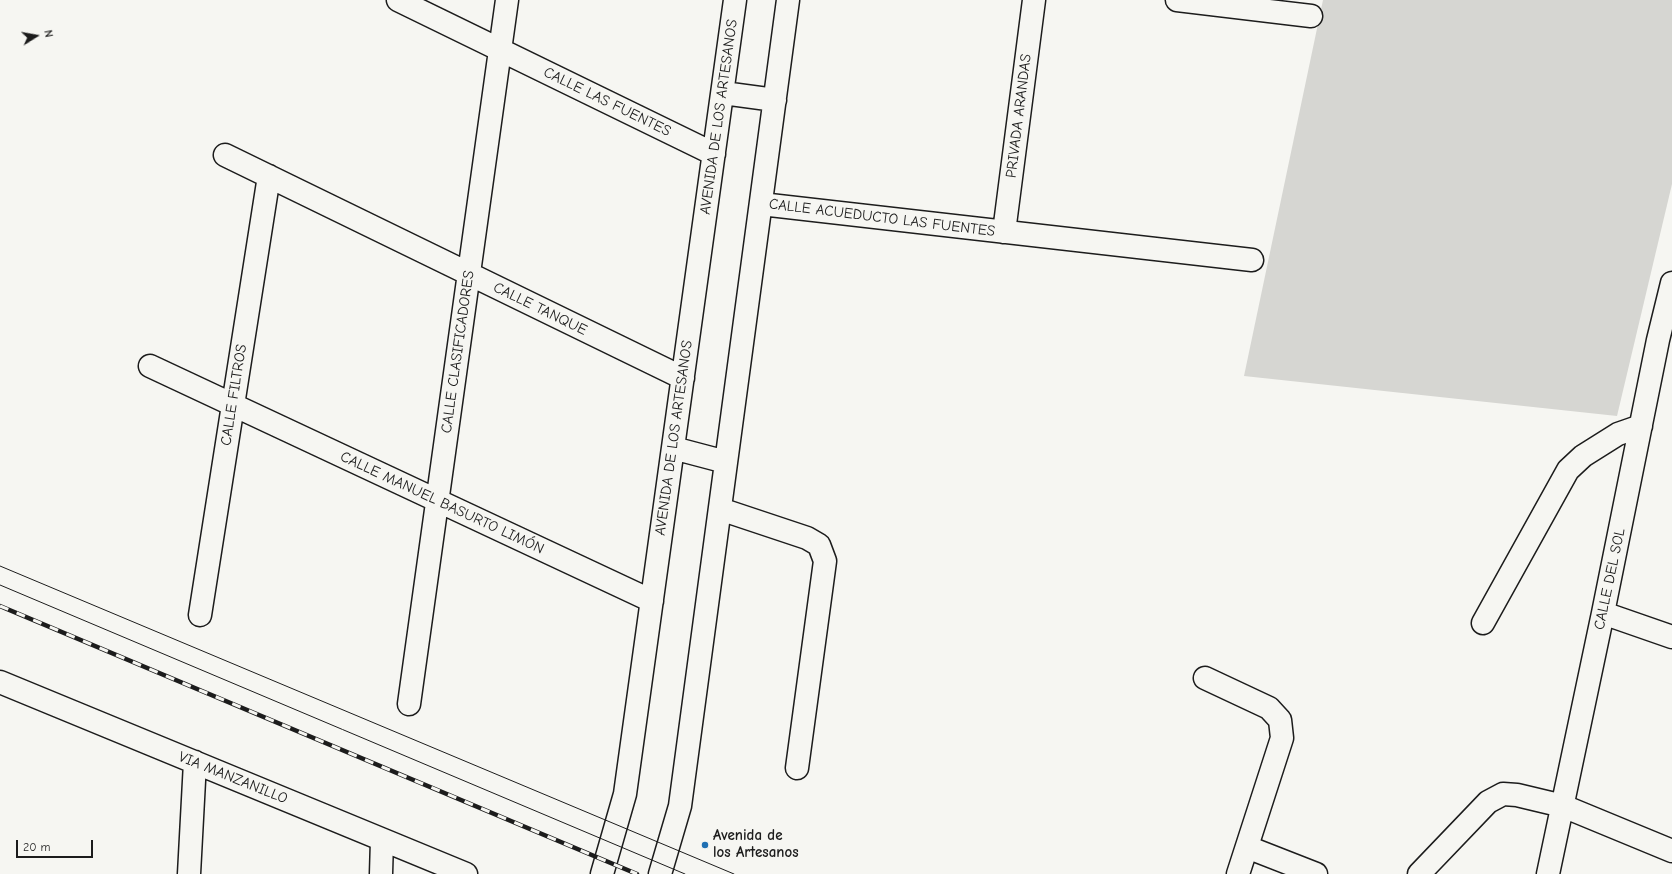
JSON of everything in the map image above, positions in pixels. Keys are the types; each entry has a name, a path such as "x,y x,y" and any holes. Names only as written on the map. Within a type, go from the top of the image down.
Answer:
{"street":[{"name":"CALLE LAS FUENTES","path":"398,0 714,154"},
{"name":"CALLE CLASIFICADORES","path":"409,704 507,0"},
{"name":"AVENIDA DE LOS ARTESANOS","path":"602,874 625,794 735,0"},
{"path":"660,874 680,806 788,0"},
{"name":"PRIVADA ARANDAS","path":"1004,232 1034,0"},
{"path":"1177,0 1235,3 1311,16"},
{"path":"723,93 775,100"},
{"name":"CALLE TANQUE","path":"225,155 683,378"},
{"name":"CALLE FILTROS","path":"200,615 269,176"},
{"name":"CALLE ACUEDUCTO LAS FUENTES","path":"761,204 1252,260"},
{"name":"CALLE DEL SOL","path":"1548,874 1641,426 1665,342 1672,283"},
{"name":"CALLE MANUEL BASURTO LIMÓN","path":"150,366 652,601"},
{"path":"1483,623 1568,470 1583,456 1618,434 1641,426"},
{"path":"673,448 726,462"},
{"path":"720,509 807,538 818,545 825,561 797,768"},
{"path":"1603,613 1672,637"},
{"path":"1206,678 1269,708 1280,720 1282,738 1238,874"},
{"name":"VIA MANZANILLO","path":"0,682 466,874"},
{"path":"189,874 195,762"},
{"path":"1419,874 1488,802 1504,794 1517,795 1563,806 1672,851"},
{"path":"381,874 382,840"},
{"path":"1247,847 1316,874"}],"shaded area":[{"path":"1323,0 1672,0 1672,184 1617,416 1244,376"}],"tram line":[{"path":"0,566 734,874"},
{"path":"0,585 685,874"}],"railway":[{"path":"0,606 637,874"}],"place":[{"name":"Avenida de los Artesanos","path":"705,845"}]}
